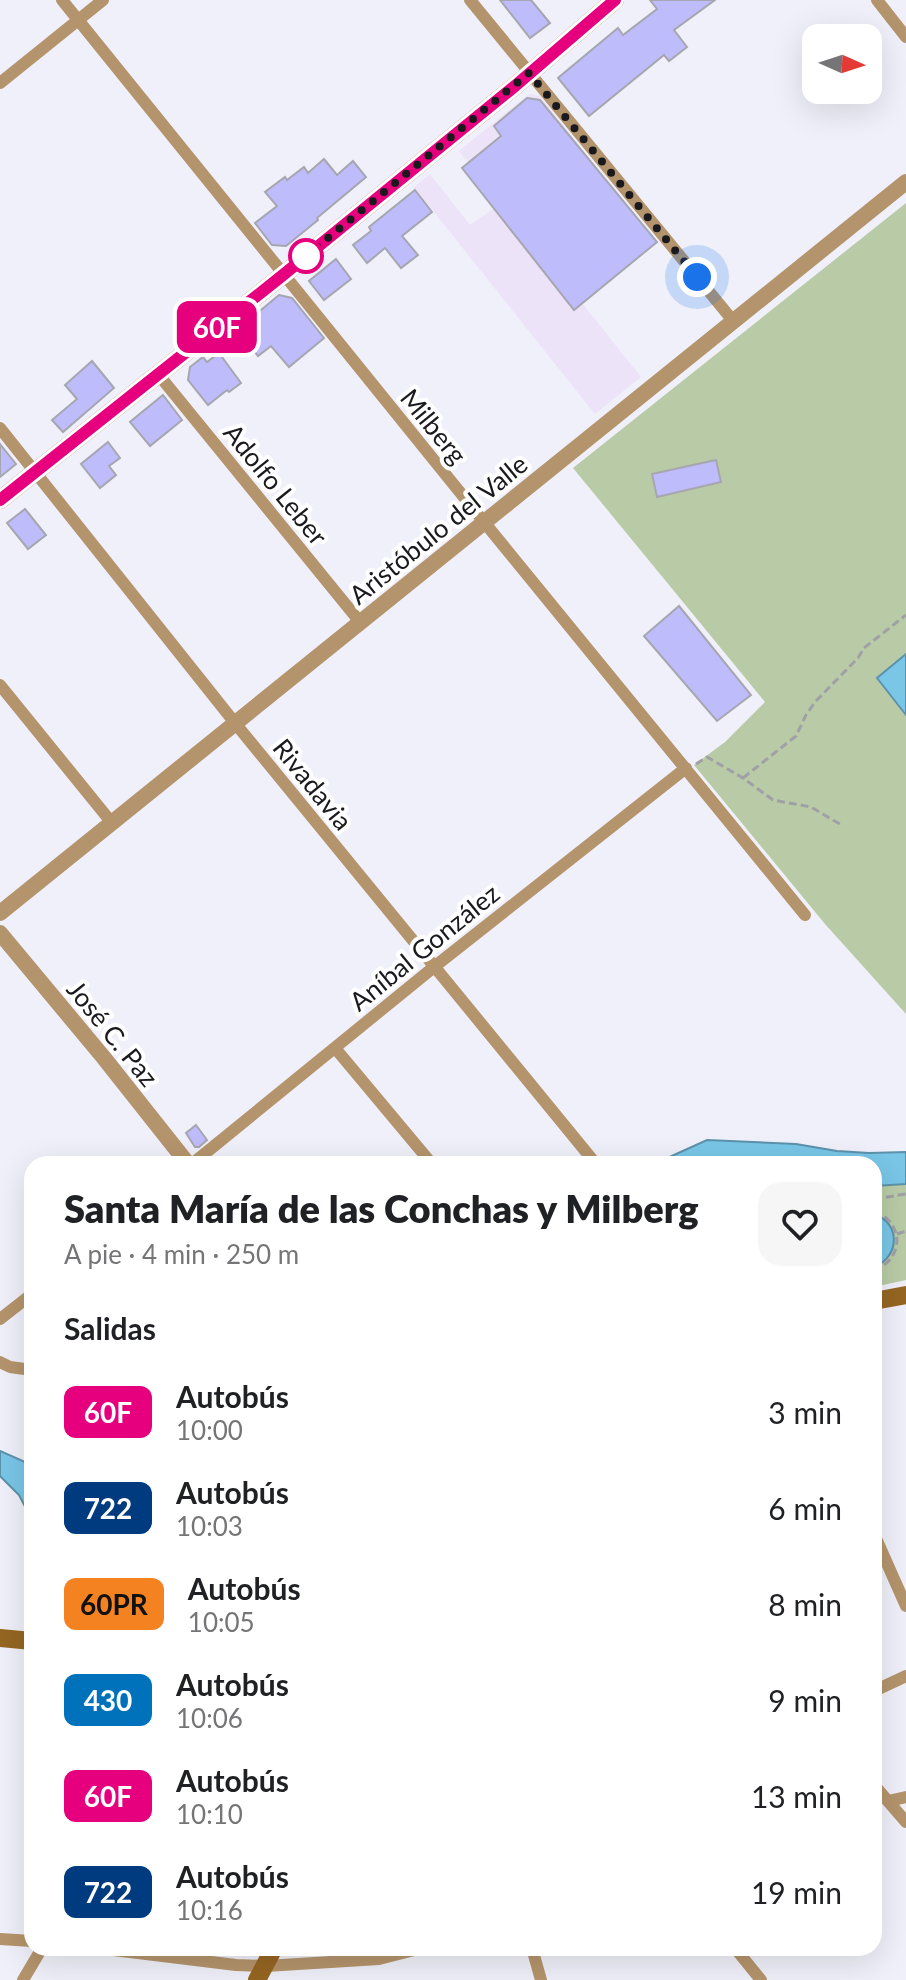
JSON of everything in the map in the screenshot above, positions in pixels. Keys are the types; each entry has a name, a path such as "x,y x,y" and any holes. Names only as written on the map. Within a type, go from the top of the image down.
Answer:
{"main road":[{"path":"0,500 283,275 615,0"},
{"path":"882,1295 906,1295"},
{"path":"0,1638 24,1640"}],"street":[{"name":"Milberg","path":"62,0 805,915"},
{"path":"0,83 103,0"},
{"path":"470,0 734,322"},
{"path":"877,0 906,37"},
{"name":"Aristóbulo del Valle","path":"0,913 906,182"},
{"name":"Adolfo Leber","path":"158,374 360,622"},
{"name":"Rivadavia","path":"0,428 235,723 589,1156"},
{"path":"0,685 112,823"},
{"name":"Aníbal González","path":"200,1156 686,768"},
{"name":"José C. Paz","path":"0,933 184,1156"},
{"path":"335,1048 425,1156"},
{"path":"0,1319 24,1300"},
{"path":"0,1362 24,1369"},
{"path":"882,1552 906,1606"},
{"path":"882,1687 906,1676"},
{"path":"882,1794 906,1822"},
{"path":"888,1801 906,1797"},
{"path":"0,1939 24,1940"},
{"path":"23,1980 37,1956"},
{"path":"162,1956 236,1965 262,1973 391,1956"},
{"path":"534,1956 541,1980"},
{"path":"742,1956 761,1980"}],"path":[{"path":"743,778 796,736 815,702 864,648 906,615"},
{"path":"686,768 707,757 773,800 811,807 843,826"},
{"path":"882,1198 906,1194"},
{"path":"882,1216 889,1220 897,1234 896,1249 882,1266"},
{"path":"897,1234 906,1231"}],"shaded area":[{"path":"529,94 540,96 656,243 582,303 641,377 595,414 414,187 430,174 470,225 500,204 459,151"}],"green space":[{"path":"906,203 906,1014 825,924 694,765 725,742 765,702 573,468"},
{"path":"906,1184 906,1280 882,1285 882,1186"}],"water":[{"path":"906,654 906,715 877,678"},
{"path":"707,1140 796,1144 869,1153 906,1152 906,1184 882,1186 882,1156 672,1156"},
{"path":"882,1218 893,1232 894,1240 889,1256 883,1262"},
{"path":"0,1451 24,1462 24,1505 19,1495 0,1476"}],"building":[{"path":"500,0 531,0 550,23 530,38"},
{"path":"650,0 715,0 674,30 687,47 669,61 664,55 589,116 558,78 618,28 623,35 657,9"},
{"path":"527,98 540,100 657,242 574,310 462,168 501,136 494,126"},
{"path":"324,159 337,175 353,161 366,177 286,246 272,245 255,223 277,206 265,192 304,167 308,173"},
{"path":"415,190 432,212 402,236 418,255 401,268 385,248 367,263 353,245 371,231 369,227"},
{"path":"336,259 351,279 324,300 309,281"},
{"path":"279,295 292,298 324,338 289,367 271,346 258,356 237,330"},
{"path":"219,353 241,383 208,405 188,380 190,367 203,357 207,362"},
{"path":"92,361 114,388 63,432 52,420 77,399 65,385"},
{"path":"163,395 182,420 150,446 130,422"},
{"path":"108,442 120,458 109,466 116,475 100,488 81,464"},
{"path":"0,444 16,464 0,477"},
{"path":"716,460 721,482 657,497 652,474"},
{"path":"25,509 46,535 28,549 7,523"},
{"path":"679,606 751,695 717,721 644,636"},
{"path":"196,1125 207,1140 199,1147 195,1147 186,1133"}],"bus line":[{"name":"60F","path":"0,500 283,275 515,86 615,0"}],"route":[{"path":"306,256 529,73 697,277"}]}
